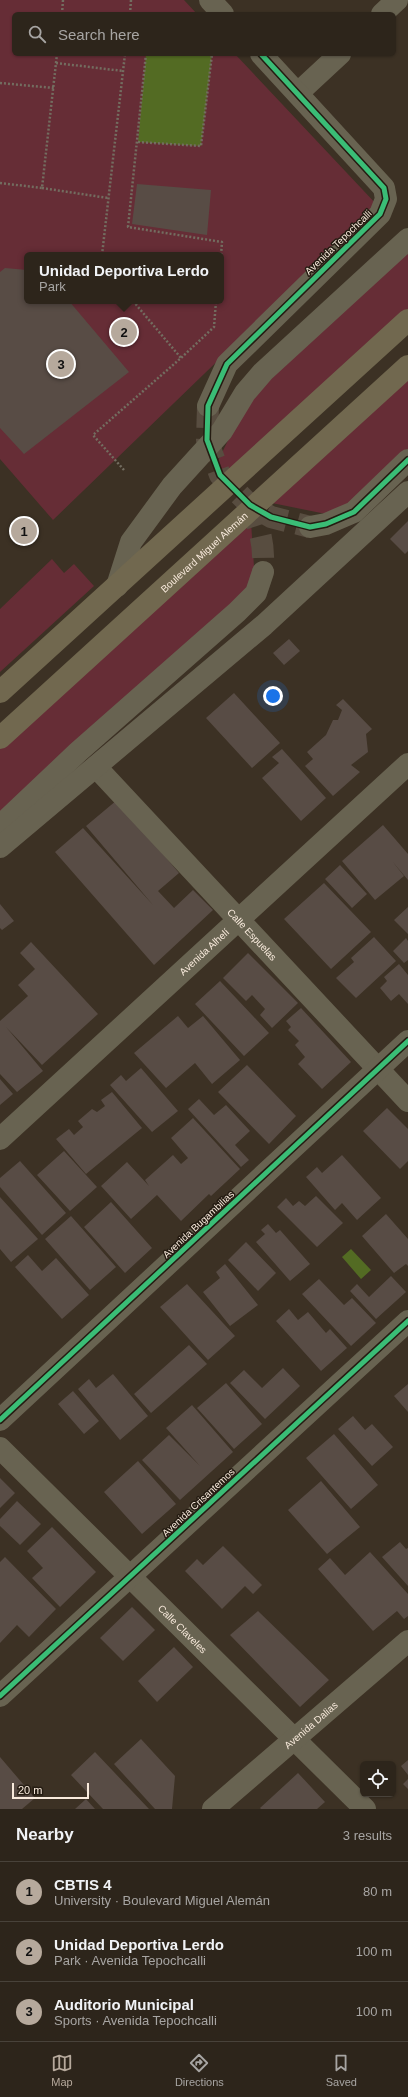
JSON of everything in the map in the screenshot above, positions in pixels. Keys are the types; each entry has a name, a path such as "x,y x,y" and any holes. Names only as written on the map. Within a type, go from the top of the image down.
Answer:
{"main road":[{"path":"0,692 408,320"},
{"name":"Boulevard Miguel Alemán","path":"0,738 408,366"}],"street":[{"path":"210,0 221,12"},
{"path":"384,12 397,0"},
{"name":"Avenida Tepochcalli","path":"208,406 227,364 380,214 386,199 384,188 263,56"},
{"path":"298,93 338,56"},
{"path":"117,586 131,542 172,486 222,431 245,393 263,372 408,240"},
{"path":"310,527 326,524 354,512 408,460"},
{"path":"0,847 264,625 408,492"},
{"path":"0,826 78,752 237,612 256,593 263,572"},
{"name":"Avenida Alhelí","path":"0,1139 408,764"},
{"name":"Calle Espuelas","path":"96,767 378,1068 408,1102"},
{"name":"Avenida Bugambilias","path":"0,1420 408,1041"},
{"name":"Avenida Crisantemos","path":"0,1696 408,1321"},
{"name":"Calle Claveles","path":"0,1448 365,1809"},
{"name":"Avenida Dalias","path":"213,1809 408,1641"}],"path":[{"path":"62,12 64,0"},
{"path":"130,12 131,0"},
{"path":"42,188 57,56"},
{"path":"102,252 125,56"},
{"path":"146,56 128,228 222,242 221,252"},
{"path":"138,142 201,146 212,56"},
{"path":"56,63 123,71"},
{"path":"0,83 54,88"},
{"path":"0,183 108,198"},
{"path":"136,304 181,358"},
{"path":"124,470 93,435 214,327 216,304"}],"shaded area":[{"path":"0,0 184,0 195,12 12,12 12,56 237,56 378,206 53,520 0,459"},
{"path":"146,56 212,56 201,146 138,142"},
{"path":"408,251 408,311 229,472 218,471 218,461 251,393"},
{"path":"408,376 408,451 354,501 326,514 267,502"},
{"path":"251,522 254,567 247,590 0,817 0,747"},
{"path":"52,559 64,573 74,564 94,586 0,672 0,609"},
{"path":"351,1249 371,1270 361,1279 342,1257"}],"building":[{"path":"137,184 211,190 207,235 132,224"},
{"path":"5,268 24,270 24,304 72,304 129,372 24,454 0,428 0,272"},
{"path":"408,521 408,551 405,554 390,539"},
{"path":"289,639 300,651 284,665 273,653"},
{"path":"234,693 280,743 252,768 206,718"},
{"path":"343,699 372,729 366,734 368,752 351,765 360,772 333,796 305,766 313,759 307,752 326,735 333,720 338,720 342,710 336,705"},
{"path":"282,749 326,798 301,821 262,778 279,763 272,757"},
{"path":"117,800 179,873 158,891 174,908 193,890 213,910 154,965 55,852 83,828 153,905 86,826"},
{"path":"383,825 408,854 408,880 392,861 404,876 375,900 342,861"},
{"path":"340,865 367,894 352,908 325,879"},
{"path":"324,883 371,932 331,969 284,919"},
{"path":"0,904 14,921 2,930 0,928"},
{"path":"408,907 408,934 394,920"},
{"path":"374,937 396,961 356,998 336,978 354,962 351,958"},
{"path":"406,938 408,941 408,960 404,963 393,951"},
{"path":"31,942 98,1014 42,1065 6,1027 43,1071 17,1092 0,1074 0,1021 28,996 18,985 35,969 20,953"},
{"path":"248,953 298,1003 272,1028 260,1015 265,1009 252,995 246,1001 223,978"},
{"path":"399,964 408,975 408,1004 399,994 391,1001 380,988 387,981 384,977"},
{"path":"220,981 269,1033 244,1056 195,1004"},
{"path":"301,1008 351,1062 322,1089 298,1064 305,1057 295,1045 299,1041 288,1030 291,1027 286,1021"},
{"path":"178,1016 188,1028 203,1016 240,1060 212,1084 195,1063 166,1088 134,1053"},
{"path":"247,1065 296,1116 269,1144 218,1092"},
{"path":"141,1068 178,1111 152,1132 110,1085 121,1075 126,1081"},
{"path":"0,1079 13,1094 0,1105"},
{"path":"112,1092 142,1128 86,1174 56,1139 69,1129 74,1135 83,1127 78,1121 92,1109 97,1112 105,1106 101,1100"},
{"path":"199,1099 214,1115 226,1105 250,1131 235,1145 249,1160 241,1167 188,1109"},
{"path":"387,1108 408,1129 408,1161 400,1169 363,1131"},
{"path":"193,1118 240,1169 211,1196 209,1194 181,1221 157,1195 131,1219 101,1186 127,1162 149,1186 145,1180 173,1155 181,1164 188,1158 171,1138"},
{"path":"64,1151 97,1187 70,1211 37,1175"},
{"path":"342,1155 381,1198 357,1220 342,1203 335,1210 306,1177 317,1167 322,1173"},
{"path":"20,1161 66,1213 42,1235 0,1187 0,1178"},
{"path":"316,1196 343,1223 317,1247 277,1207 286,1198 293,1206 299,1201 305,1206"},
{"path":"0,1197 38,1239 11,1262 0,1249"},
{"path":"111,1202 152,1248 125,1273 84,1227"},
{"path":"386,1214 408,1239 408,1266 406,1264 394,1273 362,1236"},
{"path":"71,1216 116,1267 90,1290 45,1239"},
{"path":"268,1224 276,1233 280,1230 310,1264 290,1281 256,1242 265,1234 261,1230"},
{"path":"246,1242 276,1273 258,1291 228,1260"},
{"path":"28,1255 42,1271 56,1258 89,1295 62,1319 15,1267"},
{"path":"225,1264 258,1305 230,1326 203,1292 220,1278 216,1272"},
{"path":"391,1276 406,1292 376,1319 350,1291 357,1284 369,1297"},
{"path":"319,1279 344,1305 352,1298 376,1323 351,1346 302,1294"},
{"path":"187,1284 235,1336 208,1360 160,1307"},
{"path":"289,1309 298,1320 308,1312 326,1333 330,1329 347,1348 321,1371 276,1321"},
{"path":"189,1345 207,1364 151,1413 134,1394"},
{"path":"283,1368 300,1386 265,1419 230,1383 244,1370 262,1388"},
{"path":"113,1374 148,1416 120,1440 78,1389 89,1379 96,1388"},
{"path":"226,1383 262,1424 234,1449 197,1408"},
{"path":"408,1384 408,1412 394,1396"},
{"path":"73,1391 99,1421 84,1434 58,1404"},
{"path":"192,1405 233,1452 180,1500 142,1460 169,1435 200,1466 166,1428"},
{"path":"353,1416 365,1430 372,1424 393,1447 372,1466 338,1429"},
{"path":"334,1434 378,1485 351,1509 306,1458"},
{"path":"138,1461 176,1504 142,1534 104,1492"},
{"path":"0,1478 15,1493 0,1508"},
{"path":"321,1481 360,1527 327,1554 288,1510"},
{"path":"17,1501 41,1524 20,1545 0,1526 0,1519"},
{"path":"52,1527 96,1572 60,1607 32,1578 43,1568 27,1551"},
{"path":"400,1542 406,1549 408,1548 408,1586 382,1557"},
{"path":"223,1546 262,1585 253,1594 245,1586 222,1609 185,1571 197,1559 203,1565"},
{"path":"370,1552 408,1594 408,1616 404,1619 397,1611 373,1631 318,1569 330,1558 345,1575"},
{"path":"5,1557 56,1609 29,1637 17,1625 0,1643 0,1562"},
{"path":"132,1607 155,1630 123,1661 100,1638"},
{"path":"258,1611 329,1680 300,1707 230,1635"},
{"path":"174,1647 193,1667 157,1702 138,1681"},
{"path":"141,1739 175,1776 172,1809 155,1809 114,1764"},
{"path":"95,1752 149,1809 103,1809 71,1775"},
{"path":"0,1757 35,1798 22,1809 0,1809"},
{"path":"408,1760 408,1775 401,1766"},
{"path":"298,1773 325,1802 317,1809 260,1808"},
{"path":"408,1779 408,1789 403,1784"},
{"path":"86,1799 95,1809 75,1809"}],"tunnel":[{"path":"208,406 207,440 220,475 250,505 271,517 310,527"},
{"path":"250,505 261,538 263,572"}],"cycle path":[{"path":"263,56 384,188 386,199 380,214 227,364 208,406 207,440 220,475 250,505 271,517 310,527 326,524 354,512 408,460"},
{"path":"0,1420 408,1041"},
{"path":"0,1696 408,1321"}],"place":[{"name":"Unidad Deportiva Lerdo","path":"124,332"},
{"name":"Auditorio Municipal","path":"61,364"},
{"name":"CBTIS 4","path":"24,531"}]}
